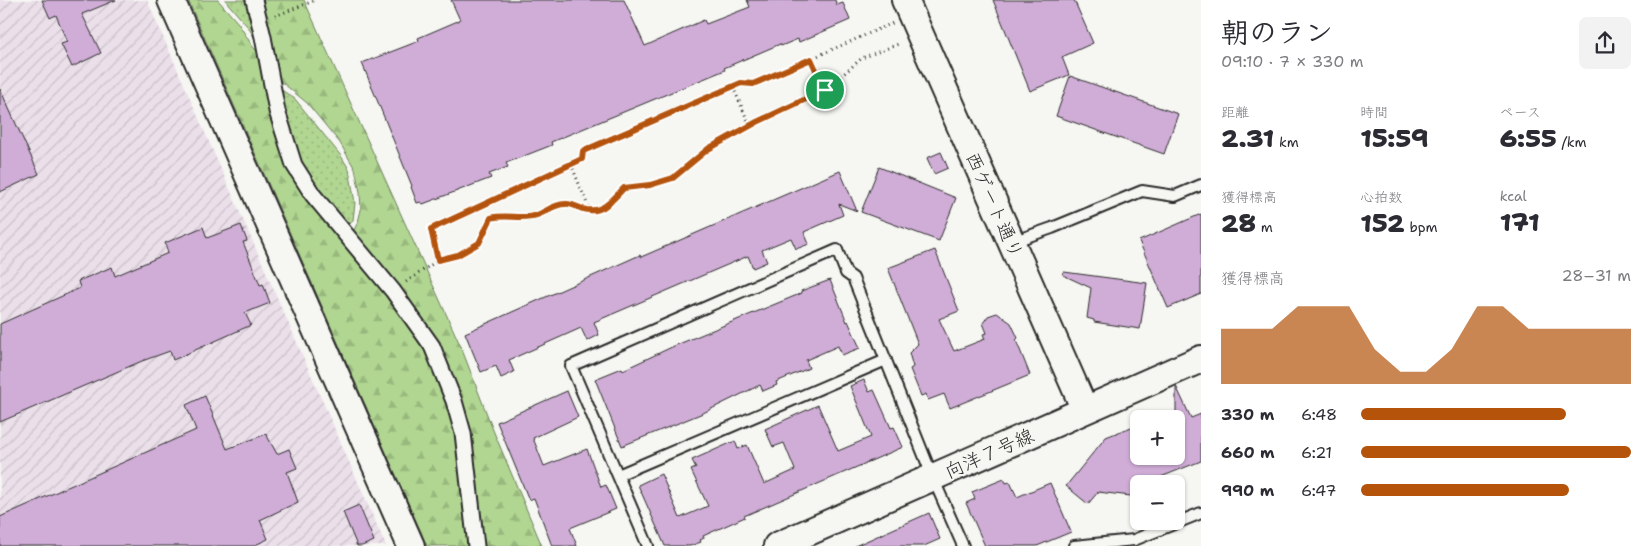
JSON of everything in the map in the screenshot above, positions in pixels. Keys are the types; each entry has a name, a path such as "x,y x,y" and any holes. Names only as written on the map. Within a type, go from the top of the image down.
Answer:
{"street":[{"path":"171,0 411,546"},
{"path":"254,0 260,21 277,111 294,165 313,195 393,291 432,346 454,401 463,433 476,546"},
{"name":"西ゲート通り","path":"901,10 1012,242 1085,410"},
{"name":"向洋７号線","path":"777,546 1201,359"}],"lane":[{"path":"1012,242 1052,228 1142,190 1175,196 1201,185"},
{"path":"648,546 571,366 837,250 846,273 853,278 933,478 963,546"},
{"path":"618,475 886,360"},
{"path":"1074,546 1134,540 1201,513"}],"path":[{"path":"260,21 316,0"},
{"path":"438,260 431,229 582,159 583,151 741,83 753,84 811,59 901,10"},
{"path":"393,291 438,260 458,255 479,243 491,218 537,215 550,207 566,203 590,211 605,208 624,188 650,185 673,178 708,149 750,126 825,90 862,58 906,41"},
{"path":"811,59 825,90"},
{"path":"733,87 750,126"},
{"path":"571,164 590,211"}],"shaded area":[{"path":"0,0 147,0 386,546 0,546"}],"green space":[{"path":"188,0 218,0 238,23 253,47 260,54 278,141 287,163 349,248 407,320 426,352 442,388 456,435 470,546 427,546"},
{"path":"225,0 248,0 259,45 248,27"},
{"path":"262,0 304,0 461,347 493,430 542,546 482,546 457,390 352,234 361,210 360,192 355,169 340,143 307,103 278,79"},
{"path":"280,89 295,99 341,156 349,169 355,203 353,220 347,228 327,203 302,166 290,132"}],"building":[{"path":"42,0 116,0 82,14 101,53 72,67 61,44 67,42 56,15 50,18"},
{"path":"451,0 624,0 645,46 704,20 706,24 750,7 747,0 835,0 837,5 843,3 850,20 799,42 798,39 781,46 780,44 724,68 725,70 551,142 552,145 506,163 508,167 489,174 491,178 423,204 421,202 417,203 412,186 362,63 419,41 418,38 460,20"},
{"path":"993,0 1074,0 1093,43 1062,57 1069,75 1030,91"},
{"path":"1070,76 1178,114 1164,154 1056,116"},
{"path":"0,89 39,174 0,192"},
{"path":"941,152 948,168 934,174 927,158"},
{"path":"879,167 956,198 939,241 861,212"},
{"path":"840,171 857,211 839,204 843,215 804,232 809,244 796,249 791,238 762,250 767,262 753,268 748,256 594,322 599,335 587,341 581,328 509,360 514,372 501,378 496,366 481,372 465,333 640,255 641,257"},
{"path":"1201,214 1201,294 1168,308 1139,241"},
{"path":"241,225 247,241 243,242 260,285 263,284 270,303 245,313 251,325 173,360 170,351 142,361 0,422 0,324 80,288 78,281 112,267 115,276 168,253 165,243 203,227 207,238"},
{"path":"935,250 959,311 939,319 954,351 985,339 983,334 987,333 983,323 988,316 997,313 1011,323 1030,375 950,408 944,394 928,400 926,394 921,396 910,369 913,367 909,353 918,344 888,268"},
{"path":"1064,272 1147,283 1140,329 1094,322 1094,320 1087,318 1091,288 1063,275"},
{"path":"830,280 860,348 842,355 838,346 806,360 809,368 776,382 777,385 763,391 760,385 703,413 622,446 595,379 622,368 623,370 674,346"},
{"path":"864,380 869,392 874,390 891,428 894,427 903,447 744,516 703,536 704,538 700,540 701,542 690,546 665,546 638,485 661,474 680,518 708,506 691,470 696,468 692,460 735,441 738,449 747,445 764,484 795,470 784,443 773,447 765,429 818,405 838,451 871,437 850,386"},
{"path":"1176,386 1191,418 1201,414 1201,461 1166,475 1130,475 1130,496 1098,492 1088,504 1066,486 1106,437 1130,428 1130,465 1185,465 1185,410 1176,410"},
{"path":"567,391 578,417 533,438 544,466 587,449 601,487 606,485 616,509 570,528 577,546 552,546 534,498 529,500 497,422"},
{"path":"205,396 227,449 266,434 277,454 289,449 297,468 287,472 298,502 260,520 268,539 253,546 0,546 0,517 196,430 186,405"},
{"path":"1004,479 1006,483 1010,482 1017,497 1050,483 1071,532 1037,546 985,546 966,503 975,499 972,492"},
{"path":"359,505 374,541 362,546 357,546 343,512"},
{"path":"929,513 940,539 924,546 855,546"}],"route":[{"path":"811,59 825,90 757,122 708,149 673,178 650,185 624,188 605,208 590,211 566,203 550,207 537,215 491,218 479,243 458,255 438,260 431,229 582,159 583,151 741,83 753,84 811,59"}]}
